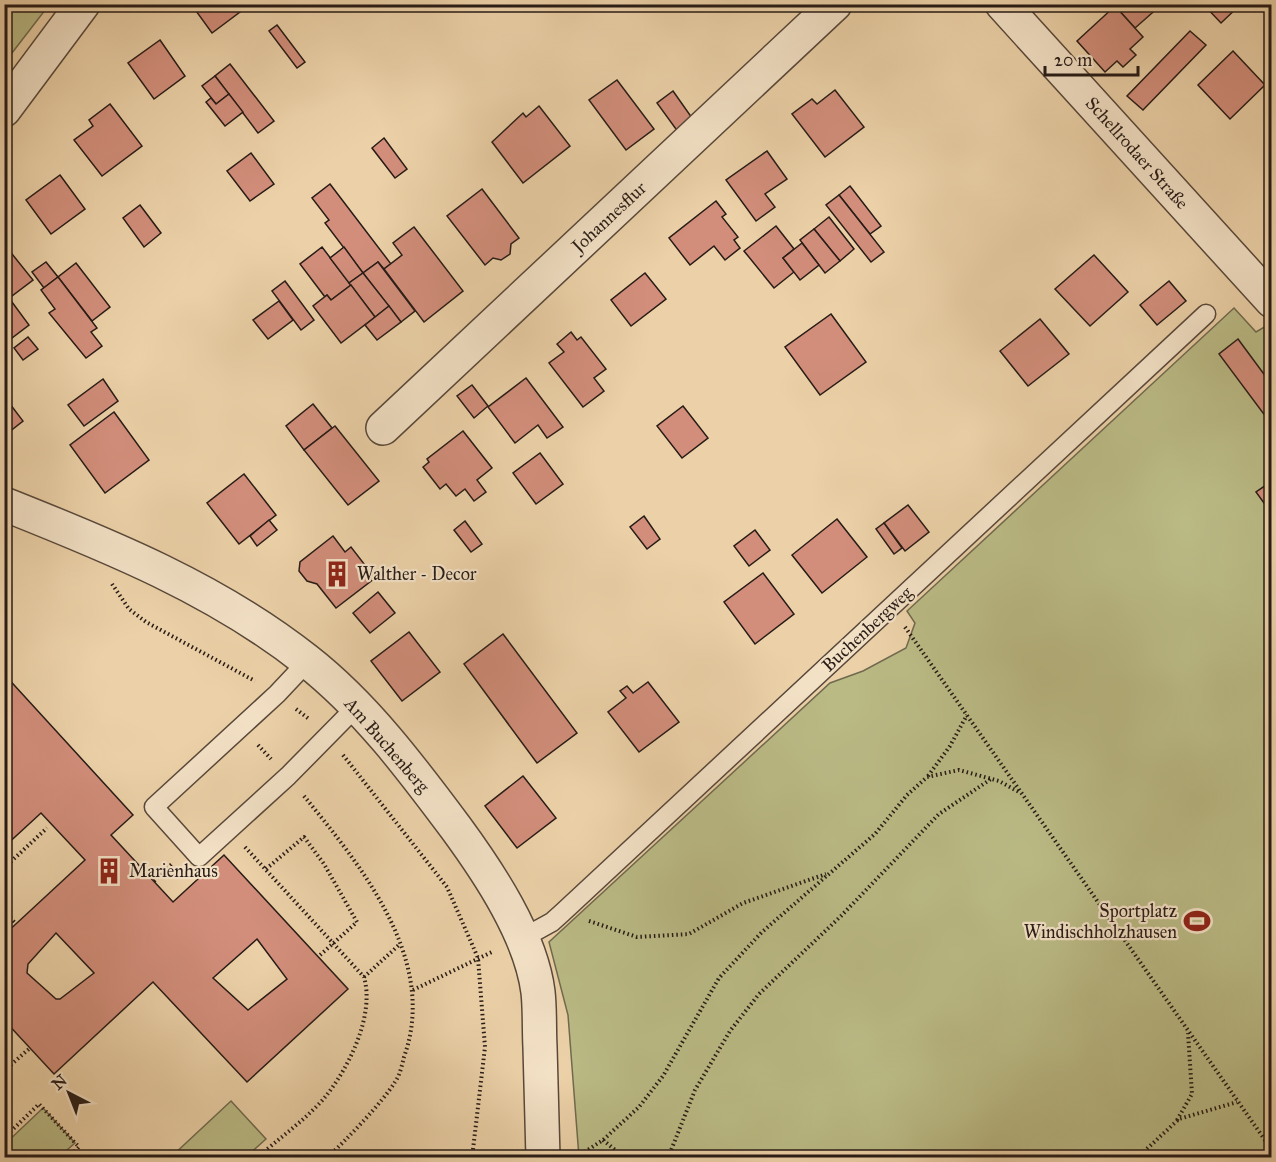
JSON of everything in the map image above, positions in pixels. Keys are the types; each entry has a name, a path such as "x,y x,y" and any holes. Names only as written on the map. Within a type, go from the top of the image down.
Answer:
{"street":[{"path":"4,110 84,4"},
{"name":"Johannesflur","path":"383,428 835,4"},
{"name":"Schellrodaer Straße","path":"1002,4 1272,302"},
{"name":"Am Buchenberg","path":"4,504 119,550 185,582 266,631 308,661 357,706 418,777 471,849 523,938 538,991 543,1158"}],"lane":[{"name":"Buchenbergweg","path":"523,938 552,922 562,913 1206,314"},
{"path":"308,661 277,694 154,807 199,857 288,776 357,706"}],"path":[{"path":"110,581 129,609 146,622 277,694 307,717 385,806 447,887 478,958 485,1047 472,1158"},
{"path":"891,607 1272,1150"},
{"path":"576,1158 603,1140 639,1107 663,1076 719,978 762,932 875,834 907,795 927,777 950,746 967,715"},
{"path":"241,728 288,776 345,847 382,906 400,944 411,975 413,990 410,1040 395,1082 327,1158"},
{"path":"927,777 958,770 991,778 1022,793"},
{"path":"668,1158 695,1090 730,1031 759,994 841,916 939,814 991,778"},
{"path":"4,868 47,828"},
{"path":"266,869 304,837 324,864 357,922 318,957"},
{"path":"238,840 364,977 367,988 367,1007 348,1060 325,1097 256,1158"},
{"path":"562,913 637,937 689,934 743,903 830,872"},
{"path":"4,911 16,924"},
{"path":"413,990 523,938"},
{"path":"364,977 400,944"},
{"path":"1137,1158 1177,1121 1192,1094 1188,1031"},
{"path":"4,1071 30,1047"},
{"path":"1177,1121 1237,1101"},
{"path":"4,1138 39,1104 80,1147 68,1158"},
{"path":"603,1140 625,1158"}],"green space":[{"path":"4,5 49,5 5,62"},
{"path":"1234,308 1256,332 1271,323 1271,1157 579,1157 568,1015 549,942 830,683 863,671 906,648 915,623 907,611"},
{"path":"231,1101 266,1139 246,1157 171,1157"},
{"path":"43,1108 75,1143 59,1157 5,1157 5,1144"}],"building":[{"path":"191,4 247,4 248,6 212,33"},
{"path":"1117,4 1158,4 1160,6 1135,28 1115,6"},
{"path":"1203,4 1241,4 1221,23"},
{"path":"1115,6 1143,37 1130,49 1136,55 1123,67 1117,61 1105,72 1077,41"},
{"path":"277,25 305,62 297,68 269,31"},
{"path":"1190,31 1206,45 1143,110 1127,96"},
{"path":"160,40 185,76 154,99 128,63"},
{"path":"1233,51 1265,85 1230,119 1198,85"},
{"path":"230,64 274,121 258,133 215,76"},
{"path":"215,76 229,94 216,104 202,86"},
{"path":"617,80 654,129 626,150 589,100"},
{"path":"835,90 864,127 825,157 792,114 812,99 817,104"},
{"path":"673,91 697,125 681,136 657,103"},
{"path":"229,94 243,112 225,126 206,102 211,98 216,104"},
{"path":"110,104 142,146 102,176 74,140 93,126 89,120"},
{"path":"539,106 570,146 523,183 492,142 523,113 526,117"},
{"path":"384,138 407,169 395,178 372,148"},
{"path":"767,151 787,179 765,194 775,207 756,221 726,180"},
{"path":"251,153 274,184 250,201 227,171"},
{"path":"60,175 85,209 51,234 26,200"},
{"path":"330,184 391,264 384,269 378,262 363,273 325,223 329,220 312,198"},
{"path":"850,186 881,226 870,234 839,195"},
{"path":"482,189 519,238 511,244 510,254 501,260 493,258 485,265 447,216"},
{"path":"839,195 884,252 871,262 826,205"},
{"path":"716,201 726,214 722,217 738,237 734,240 740,248 725,260 714,246 690,265 669,238"},
{"path":"140,205 161,233 144,247 123,218"},
{"path":"829,217 854,249 840,261 814,229"},
{"path":"776,226 794,249 783,258 794,272 774,288 744,251"},
{"path":"414,227 463,291 424,322 384,269 402,255 393,243"},
{"path":"814,229 840,261 825,273 800,240"},
{"path":"802,243 819,265 800,280 783,258"},
{"path":"4,244 33,280 4,302"},
{"path":"322,247 351,285 331,300 327,295 325,297 300,264"},
{"path":"344,247 363,273 349,283 330,258"},
{"path":"1094,255 1128,292 1090,326 1055,289"},
{"path":"46,262 58,277 44,288 32,272"},
{"path":"378,262 415,311 401,322 363,273"},
{"path":"76,263 110,307 92,321 58,277"},
{"path":"363,273 389,306 375,317 349,283"},
{"path":"645,273 666,299 631,326 611,300"},
{"path":"58,277 97,328 91,332 102,346 86,358 49,313 55,309 41,290"},
{"path":"285,281 314,320 301,330 272,291"},
{"path":"1169,281 1186,301 1157,325 1140,305"},
{"path":"351,285 375,317 341,343 313,306 327,295 331,300"},
{"path":"9,298 29,325 4,344 4,302"},
{"path":"279,301 293,320 268,339 253,320"},
{"path":"389,306 401,322 377,340 365,325"},
{"path":"831,314 866,362 820,395 785,347"},
{"path":"1040,319 1069,354 1028,386 1000,351"},
{"path":"571,332 577,340 581,337 606,369 594,378 604,391 583,407 549,363 564,352 557,344"},
{"path":"28,337 38,349 23,360 14,348"},
{"path":"1238,339 1272,385 1272,425 1219,354"},
{"path":"526,378 563,427 547,438 538,425 515,443 488,407"},
{"path":"103,379 118,401 84,426 68,405"},
{"path":"472,385 488,406 474,418 457,396"},
{"path":"10,404 23,421 4,436 4,408"},
{"path":"313,404 332,428 304,450 286,426"},
{"path":"683,406 708,438 682,458 657,426"},
{"path":"114,412 149,460 105,493 70,445"},
{"path":"335,426 379,481 348,505 304,450"},
{"path":"463,431 492,468 477,480 486,492 474,501 465,489 456,496 446,484 440,489 423,467 429,462 427,459"},
{"path":"540,453 563,484 536,504 513,473"},
{"path":"244,474 276,515 239,544 207,503"},
{"path":"1272,481 1272,514 1256,492"},
{"path":"908,505 929,532 905,551 884,523"},
{"path":"644,516 660,539 647,549 630,527"},
{"path":"837,519 867,557 822,593 792,555"},
{"path":"269,520 277,530 257,546 250,536"},
{"path":"465,521 482,544 471,552 454,530"},
{"path":"884,523 902,548 894,554 876,529"},
{"path":"755,530 770,550 749,566 734,546"},
{"name":"Walther - Decor","path":"333,536 345,552 351,547 375,578 336,608 317,584 307,581 299,571 300,562"},
{"path":"763,573 794,614 755,644 724,602"},
{"path":"378,592 395,613 370,633 353,613"},
{"path":"409,632 440,672 402,701 371,661"},
{"path":"503,634 577,733 537,763 464,664"},
{"name":"Marienhaus","path":"4,674 133,815 111,835 173,902 224,855 348,989 247,1082 153,982 54,1074 4,1020 4,935 85,860 41,813 4,847","holes":["56,933 94,973 60,999 56,999 27,973 28,964","257,939 287,979 248,1010 213,978"]},
{"path":"648,682 679,722 639,752 608,712 626,698 620,691 627,686 633,693"},
{"path":"523,776 556,818 517,848 485,806"}],"place":[{"name":"Walther - Decor","path":"337,574"},
{"name":"Marienhaus","path":"109,871"},
{"name":"Sportplatz Windischholzhausen","path":"1197,921"}]}
